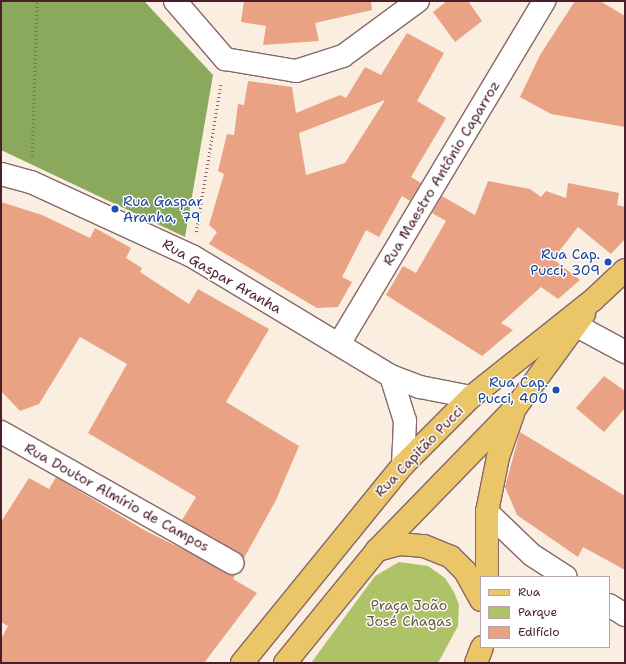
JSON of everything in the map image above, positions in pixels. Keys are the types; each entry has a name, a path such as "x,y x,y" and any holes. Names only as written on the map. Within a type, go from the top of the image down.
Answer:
{"main road":[{"name":"Rua Capitão Pucci","path":"242,663 404,465 471,397 593,300 625,270"},
{"name":"Rua Capitão Pucci","path":"516,407 577,326 593,300"},
{"path":"487,576 487,512 498,457 516,407"},
{"path":"285,663 341,592 377,550 516,407"},
{"path":"377,550 400,544 424,546 451,557 465,571 480,598"},
{"path":"476,663 482,648"}],"street":[{"path":"175,1 225,59 264,68 302,68 343,56 418,1"},
{"name":"Rua Maestro Antônio Caparroz","path":"338,344 544,1"},
{"name":"Rua Gaspar Aranha","path":"1,174 31,182 192,256 391,376 420,387 471,397"},
{"path":"577,326 625,352"},
{"path":"391,376 405,420 404,465"},
{"name":"Rua Doutor Almírio de Campos","path":"1,432 232,562"},
{"path":"487,512 532,555 564,576"},
{"path":"610,606 625,616"}],"path":[{"path":"31,182 37,1"},
{"path":"192,256 225,59"}],"green space":[{"path":"1,1 144,1 213,75 185,237 1,150"},
{"name":"Praça João José Chagas","path":"399,562 428,566 445,578 454,592 459,605 458,626 438,663 311,663 375,576"}],"building":[{"path":"244,1 371,1 372,10 315,23 319,41 263,45 266,26 241,22"},
{"path":"447,1 468,1 482,21 455,42 433,12"},
{"path":"575,1 600,1 625,16 625,127 551,114 520,97 540,55"},
{"path":"407,33 444,53 417,101 446,118 411,177 421,183 410,201 402,196 379,237 366,230 342,277 352,282 338,307 317,308 209,244 217,232 209,225 224,174 218,171 227,134 234,135 238,104 244,105 248,81 292,87 296,113 340,95 346,98 365,67 381,75","holes":["385,100 345,163 306,175 299,133"]},
{"path":"488,181 530,189 541,197 546,191 566,198 568,183 619,193 617,205 625,207 625,239 611,254 578,227 553,259 580,280 558,299 541,287 501,323 513,330 482,356 386,295 403,266 416,273 446,221 432,213 442,196 475,215"},
{"path":"1,202 42,215 90,238 95,228 131,248 126,258 142,268 140,272 189,304 198,289 269,329 226,402 299,446 276,500 244,558 182,520 196,497 88,433 127,364 80,337 39,404 20,411 1,391"},
{"path":"604,376 625,391 625,408 604,432 576,408"},
{"path":"520,432 625,496 625,570 583,547 578,557 517,515 505,487"},
{"path":"56,477 144,530 235,575 233,579 257,593 204,663 1,663 1,639 8,626 1,622 1,522 29,478 49,489"}],"place":[{"name":"Rua Gaspar Aranha, 79","path":"115,209"},
{"name":"Rua Cap. Pucci, 309","path":"608,262"},
{"name":"Rua Cap. Pucci, 400","path":"556,390"}]}
